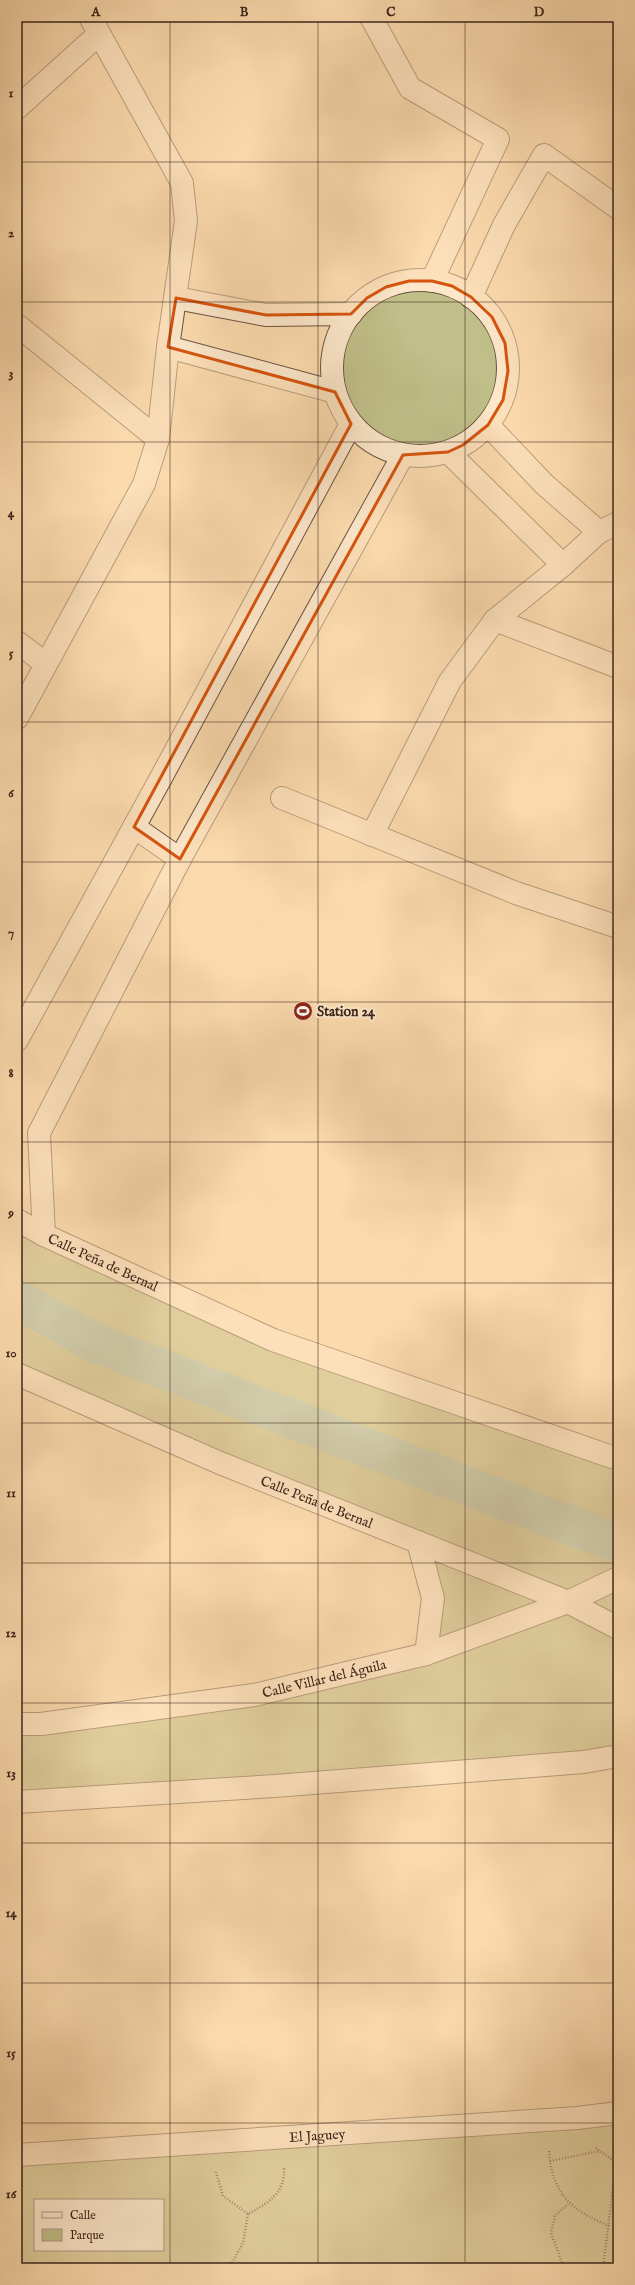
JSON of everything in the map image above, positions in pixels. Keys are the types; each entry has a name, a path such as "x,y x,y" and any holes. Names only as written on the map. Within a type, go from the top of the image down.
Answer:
{"street":[{"path":"371,17 410,88 498,139 432,281"},
{"path":"17,108 94,26 182,183 186,221 168,348 158,439 144,484 17,718"},
{"path":"471,296 504,225 544,155 618,208"},
{"path":"409,281 432,281 452,286 471,296 492,317 505,343 508,371 503,400 488,425 463,445 448,452 425,456 403,455 374,444 351,424 335,392 332,364 337,338 350,314 366,298 386,287 409,281"},
{"path":"176,298 266,315 350,314"},
{"path":"17,325 158,439"},
{"path":"168,348 335,392"},
{"path":"17,1040 134,827 351,424"},
{"path":"372,835 450,681 495,620 609,528 544,484 488,425"},
{"path":"448,452 563,565"},
{"path":"44,1235 39,1133 180,859 403,455"},
{"path":"495,620 618,666"},
{"path":"17,642 46,664"},
{"path":"282,798 516,893 618,927"},
{"path":"134,827 180,859"},
{"name":"Calle Peña de Bernal","path":"17,1220 44,1235 273,1340 618,1459"},
{"name":"Calle Peña de Bernal","path":"17,1374 220,1464 568,1602 618,1628"},
{"path":"418,1542 433,1598 426,1654"},
{"name":"Calle Villar del Águila","path":"17,1724 41,1724 254,1695 426,1654 568,1602 618,1578"},
{"path":"17,1802 275,1786 512,1768 584,1762 618,1756"},
{"name":"El Jaguey","path":"17,2155 548,2120 618,2113"}],"path":[{"path":"548,2120 550,2161 556,2183 568,2204 587,2217 609,2226"},
{"path":"248,2214 274,2199 284,2175 283,2138"},
{"path":"212,2142 216,2172 223,2196 248,2214"},
{"path":"550,2161 600,2151"},
{"path":"603,2268 616,2163"},
{"path":"564,2268 551,2233 555,2216 568,2204"},
{"path":"229,2268 243,2243 248,2214"}],"highlighted area":[{"path":"409,281 432,281 452,286 471,297 492,317 505,343 508,371 503,400 488,425 463,445 448,452 403,455 180,859 134,827 351,424 335,392 168,347 176,298 266,315 351,314 367,298 386,287"}],"green space":[{"path":"420,280 437,282 454,287 476,300 488,312 501,334 506,351 508,368 506,385 501,402 488,424 476,436 454,449 437,454 420,456 403,454 386,449 364,436 352,424 339,402 334,385 332,368 334,351 339,334 352,312 364,300 386,287 403,282"},
{"path":"17,1220 273,1340 618,1459 618,1756 17,1802 17,1724 41,1724 426,1654 433,1598 417,1542 17,1374"},
{"path":"618,2113 618,2268 17,2268 17,2155"}],"waterway":[{"path":"17,1299 95,1343 611,1541"}],"place":[{"name":"Station 24","path":"303,1011"}]}
